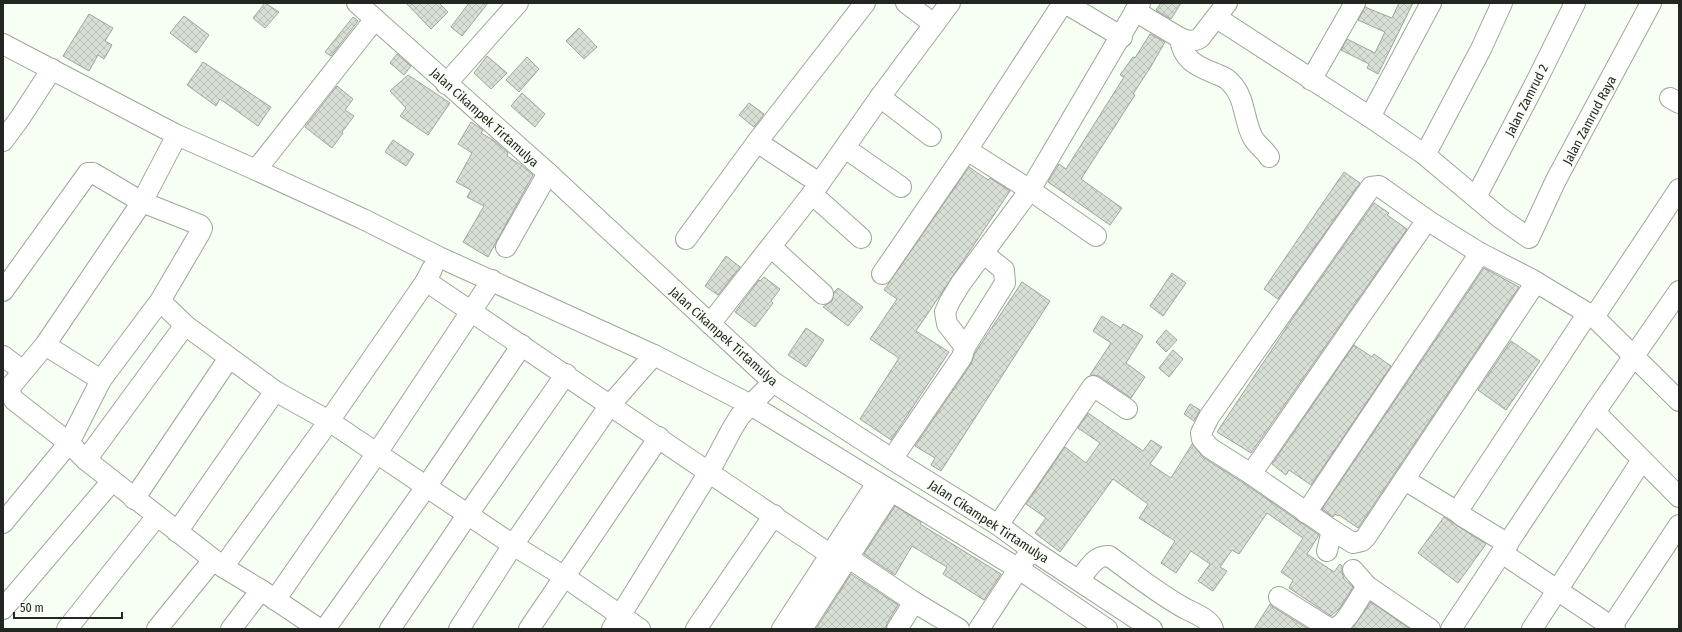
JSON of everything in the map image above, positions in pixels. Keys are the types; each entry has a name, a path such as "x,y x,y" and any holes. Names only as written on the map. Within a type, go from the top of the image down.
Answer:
{"street":[{"name":"Jalan Cikampek Tirtamulya","path":"357,3 446,84 548,173 773,382 895,461 998,525 1032,550 1152,629"},
{"path":"446,84 518,3"},
{"path":"686,239 757,142 865,3"},
{"path":"906,3 934,24"},
{"path":"710,324 815,189 880,97 950,3"},
{"path":"882,274 967,150 1064,3 1131,15 1187,41 1195,41 1200,38 1222,11 1311,80 1370,117 1425,155 1476,197"},
{"path":"1311,80 1355,3"},
{"path":"1370,117 1432,3"},
{"path":"1425,155 1481,49 1502,3"},
{"name":"Jalan Zamrud 2","path":"1476,197 1575,3"},
{"name":"Jalan Zamrud Raya","path":"1476,197 1529,238 1556,180 1648,4"},
{"path":"965,347 947,324 945,312 950,301 960,283 984,254 1030,190 1131,15"},
{"path":"256,170 375,19"},
{"path":"1180,38 1183,53 1188,59 1231,82 1244,107 1248,126 1254,140 1269,157"},
{"path":"3,44 177,135 363,219 439,257 654,355 751,405 1019,569 1107,629"},
{"path":"3,141 52,69"},
{"path":"880,97 931,136"},
{"path":"177,135 142,202 45,345 11,386 10,393 14,400 69,443 86,460 218,564 268,595 316,628 426,486 522,345"},
{"path":"757,142 815,189 862,238"},
{"path":"845,148 901,187"},
{"path":"967,150 1030,190 1096,236"},
{"path":"3,291 88,173 93,173 142,202 200,225 202,228 160,301 101,380 69,443 3,523"},
{"path":"506,247 548,173"},
{"path":"1536,282 1405,480 1362,541 1353,543 1332,530 1251,474 1210,448 1202,439 1201,433 1209,416 1371,187 1379,186 1427,220 1480,253 1536,282 1591,315 1679,401"},
{"path":"1459,513 1459,509 1467,495 1679,189"},
{"path":"1251,474 1427,220"},
{"path":"771,247 823,294"},
{"path":"1306,513 1480,253"},
{"path":"782,629 838,554 884,487 895,461 962,357 965,347 1005,283 1004,270 984,254"},
{"path":"157,629 218,564 329,420 426,281 439,257"},
{"path":"231,629 268,595 377,452 492,280"},
{"path":"426,281 774,515 959,629"},
{"path":"1451,629 1595,412 1679,291"},
{"path":"160,301 185,325 275,391 329,420 513,544 565,577 616,623 640,629"},
{"path":"86,460 185,325"},
{"path":"45,345 101,380"},
{"path":"459,629 513,544 610,405 654,355"},
{"path":"3,356 23,371"},
{"path":"134,499 229,358"},
{"path":"390,629 566,374"},
{"path":"616,623 709,472 732,428 740,416 773,382"},
{"path":"998,525 1093,386 1127,409"},
{"path":"177,532 275,391"},
{"path":"1595,412 1679,497"},
{"path":"529,629 658,437"},
{"path":"1532,629 1642,460"},
{"path":"1405,480 1459,513 1558,590 1612,628 1679,525"},
{"path":"3,609 112,481"},
{"path":"696,629 774,515"},
{"path":"67,629 157,516"},
{"path":"1327,551 1332,530"},
{"path":"979,629 1032,550"},
{"path":"802,629 838,554"},
{"path":"1079,580 1096,558 1109,556 1170,600 1206,620 1213,629"},
{"path":"1353,570 1367,586 1430,629"},
{"path":"1279,597 1327,627 1334,628 1341,624 1350,613 1367,586"},
{"path":"897,629 914,602"}],"building":[{"path":"265,3 279,12 265,28 253,18"},
{"path":"406,3 439,3 448,12 431,29"},
{"path":"469,3 488,3 462,36 451,27"},
{"path":"1161,3 1181,3 1171,19 1156,10"},
{"path":"1399,3 1413,3 1378,74 1367,68 1369,64 1341,50 1347,39 1375,53 1385,32 1358,20 1365,7 1392,18"},
{"path":"89,14 113,28 105,41 112,45 104,59 98,55 89,71 63,56"},
{"path":"184,16 209,35 196,53 170,33"},
{"path":"353,17 358,21 331,56 325,52"},
{"path":"579,28 597,47 584,59 566,41"},
{"path":"1150,34 1165,42 1133,94 1135,95 1081,179 1122,208 1110,225 1048,182 1059,164 1066,169 1124,77 1120,75 1133,57 1135,58"},
{"path":"397,54 411,66 404,75 390,63"},
{"path":"487,56 507,73 491,89 474,73"},
{"path":"527,57 539,69 519,92 506,80"},
{"path":"203,62 271,107 258,126 220,99 216,106 187,85"},
{"path":"408,75 450,103 428,135 400,116 406,108 390,91"},
{"path":"337,86 353,99 345,110 354,116 332,148 305,127"},
{"path":"522,93 545,114 535,127 511,106"},
{"path":"749,103 764,114 754,127 739,115"},
{"path":"471,122 483,130 481,133 493,140 508,153 507,156 533,175 488,257 463,242 484,206 467,197 471,190 456,182 472,153 458,144"},
{"path":"393,140 414,154 406,166 385,152"},
{"path":"969,167 988,180 990,178 1010,191 916,331 949,352 891,440 860,419 899,358 870,339 897,299 884,290"},
{"path":"1344,172 1360,183 1278,299 1264,289"},
{"path":"1374,203 1389,213 1387,215 1407,229 1251,453 1217,432 1297,312"},
{"path":"726,256 740,267 718,295 705,286"},
{"path":"1484,268 1519,287 1358,528 1339,515 1338,516 1335,514 1333,517 1322,509"},
{"path":"1172,273 1186,283 1163,316 1150,306"},
{"path":"764,277 780,289 771,301 773,303 755,327 735,312 759,280 760,281"},
{"path":"1022,282 1050,301 941,471 931,465 935,458 915,446 971,364 975,353"},
{"path":"838,288 863,307 848,326 823,307 832,301 834,292"},
{"path":"1102,316 1121,328 1123,324 1143,336 1126,363 1145,377 1131,398 1099,376 1090,375 1111,343 1093,331"},
{"path":"806,328 824,340 806,367 788,355"},
{"path":"1166,330 1177,340 1166,352 1156,342"},
{"path":"1511,341 1540,361 1506,410 1478,390"},
{"path":"1354,345 1372,357 1374,354 1391,366 1311,485 1289,470 1286,475 1272,464"},
{"path":"1173,350 1183,359 1169,377 1159,368"},
{"path":"1190,404 1200,410 1194,421 1184,414"},
{"path":"1088,413 1143,451 1151,440 1162,447 1150,464 1171,478 1192,444 1204,458 1245,484 1319,535 1307,554 1334,572 1340,564 1342,566 1344,579 1353,587 1339,609 1331,616 1289,588 1293,580 1281,572 1303,538 1267,513 1239,554 1232,550 1220,567 1227,571 1213,591 1198,581 1210,564 1191,551 1176,573 1161,563 1175,541 1139,518 1148,504 1113,479 1060,552 1035,533 1046,518 1026,504 1065,447 1086,463 1100,443 1078,428"},
{"path":"895,506 921,522 920,524 1001,574 984,600 943,574 947,567 912,546 895,575 864,554"},
{"path":"1444,517 1486,544 1458,583 1418,553"},
{"path":"851,574 898,605 887,623 886,629 816,629"},
{"path":"1371,602 1410,629 1352,629"},
{"path":"1270,604 1273,607 1308,629 1254,629"}]}
